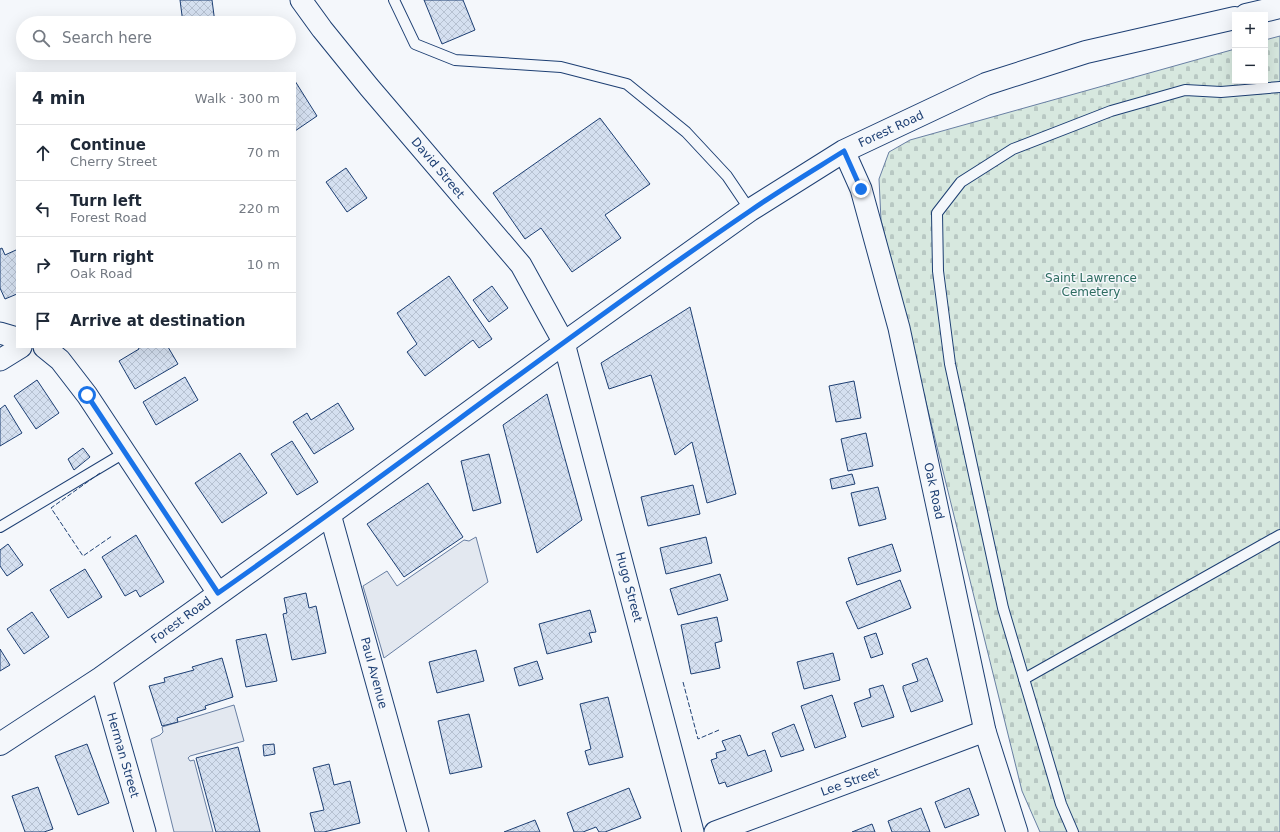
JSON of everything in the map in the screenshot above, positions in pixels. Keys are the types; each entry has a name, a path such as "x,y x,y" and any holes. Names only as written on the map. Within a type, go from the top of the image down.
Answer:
{"main road":[{"path":"1259,12 1280,7"},
{"name":"Forest Road","path":"0,744 101,678 750,210 844,151 986,84 1086,52 1232,19"}],"street":[{"name":"David Street","path":"301,0 322,29 369,87 521,265 564,343"},
{"name":"Oak Road","path":"844,151 861,189 899,328 986,731 1018,832"},
{"path":"0,333 16,338"},
{"name":"Hugo Street","path":"564,343 693,832"},
{"path":"0,360 19,348"},
{"path":"45,348 60,360 87,395 218,593"},
{"name":"Paul Avenue","path":"330,514 418,832"},
{"name":"Herman Street","path":"101,678 145,832"},
{"name":"Lee Street","path":"715,832 986,731"}],"lane":[{"path":"394,0 415,44 455,60 561,68 626,84 686,132 727,176 750,210"},
{"path":"1073,832 1061,804 1003,608 950,364 938,271 937,213 961,182 1013,149 1111,111 1184,90 1221,92 1280,87"},
{"path":"0,527 124,453"},
{"path":"1024,679 1280,535"}],"green space":[{"name":"Saint Lawrence Cemetery","path":"1280,36 1280,832 1040,832 1022,791 881,220 879,179 889,152 910,140 1232,50 1232,84 1268,84 1268,39"}],"shaded area":[{"path":"476,537 488,582 384,658 363,586 387,571 397,586 464,540 469,541"},
{"path":"234,705 244,741 190,756 188,758 190,761 194,760 213,832 174,832 151,739 163,732 162,727"}],"building":[{"path":"180,0 212,0 214,16 182,16"},
{"path":"424,0 463,0 475,30 442,44"},
{"path":"296,83 317,116 296,130"},
{"path":"600,118 650,184 605,215 621,238 572,272 541,228 525,239 493,193"},
{"path":"346,168 367,198 347,212 326,182"},
{"path":"2,248 5,255 16,250 16,294 5,299 0,288 0,249"},
{"path":"449,276 492,339 479,348 473,340 425,376 407,352 417,344 397,313"},
{"path":"492,286 508,308 489,322 473,300"},
{"path":"690,307 736,494 707,503 692,442 675,455 651,375 609,389 601,363"},
{"path":"169,348 178,364 135,389 119,361 139,349"},
{"path":"185,377 198,400 156,425 143,402"},
{"path":"37,380 59,413 36,429 14,396"},
{"path":"854,381 861,418 836,422 829,386"},
{"path":"547,394 582,520 537,553 503,425"},
{"path":"338,403 354,429 314,454 293,422 307,413 311,420"},
{"path":"5,405 22,433 0,446 0,409"},
{"path":"866,433 873,466 848,471 841,439"},
{"path":"292,441 318,482 297,495 271,454"},
{"path":"83,448 90,457 74,470 68,459"},
{"path":"240,453 267,493 222,523 195,483"},
{"path":"489,454 501,503 473,511 461,461"},
{"path":"852,474 855,484 832,489 830,479"},
{"path":"428,483 463,537 404,577 367,524"},
{"path":"693,485 700,514 648,526 641,497"},
{"path":"878,487 886,519 859,526 851,493"},
{"path":"136,535 164,582 140,597 136,590 125,596 102,557"},
{"path":"706,537 712,563 666,574 660,548"},
{"path":"8,544 23,565 7,576 0,566 0,550"},
{"path":"892,544 901,571 857,585 848,558"},
{"path":"85,569 102,597 68,618 50,590"},
{"path":"720,574 728,600 678,615 670,589"},
{"path":"900,580 911,608 858,629 846,602"},
{"path":"306,593 309,608 316,606 326,653 292,660 283,614 287,613 284,598"},
{"path":"590,610 596,632 589,633 592,642 547,654 539,624"},
{"path":"32,612 49,637 24,654 7,629"},
{"path":"717,617 722,641 715,643 720,668 691,674 681,625"},
{"path":"876,633 883,654 871,658 864,637"},
{"path":"266,634 277,681 246,687 236,640"},
{"path":"0,649 10,665 0,671"},
{"path":"476,650 484,681 437,693 429,662"},
{"path":"833,653 840,680 804,689 797,662"},
{"path":"222,658 233,697 205,706 206,709 177,718 178,722 162,726 149,686 165,682 164,678 194,670 192,667"},
{"path":"927,658 943,701 911,712 903,686 918,681 912,664"},
{"path":"537,661 543,679 519,686 514,668"},
{"path":"883,685 894,717 862,727 854,703 871,697 869,689"},
{"path":"832,695 846,737 815,748 801,706"},
{"path":"608,697 623,757 589,765 585,751 591,749 580,704"},
{"path":"469,714 482,767 450,774 438,721"},
{"path":"794,724 804,750 781,757 772,733"},
{"path":"740,735 748,756 765,750 772,771 727,787 725,782 719,784 711,760 717,758 716,753 726,750 722,741"},
{"path":"87,744 109,803 78,815 55,756"},
{"path":"274,744 275,754 264,756 263,745"},
{"path":"238,747 260,832 216,832 196,758"},
{"path":"329,764 334,785 350,781 360,823 324,832 315,832 310,813 324,810 313,768"},
{"path":"38,787 53,829 44,832 25,832 12,796"},
{"path":"629,788 641,818 605,832 599,832 596,827 583,832 574,832 567,813"},
{"path":"969,788 979,815 945,828 935,802"},
{"path":"921,808 930,832 892,832 888,821"},
{"path":"535,820 540,832 504,832"},
{"path":"872,824 875,832 852,832"}],"fence":[{"path":"100,473 51,508 83,556 112,536"},
{"path":"683,682 698,739 719,730"}],"route":[{"path":"87,395 218,593 330,514 564,343 750,210 844,151 861,189"}]}
